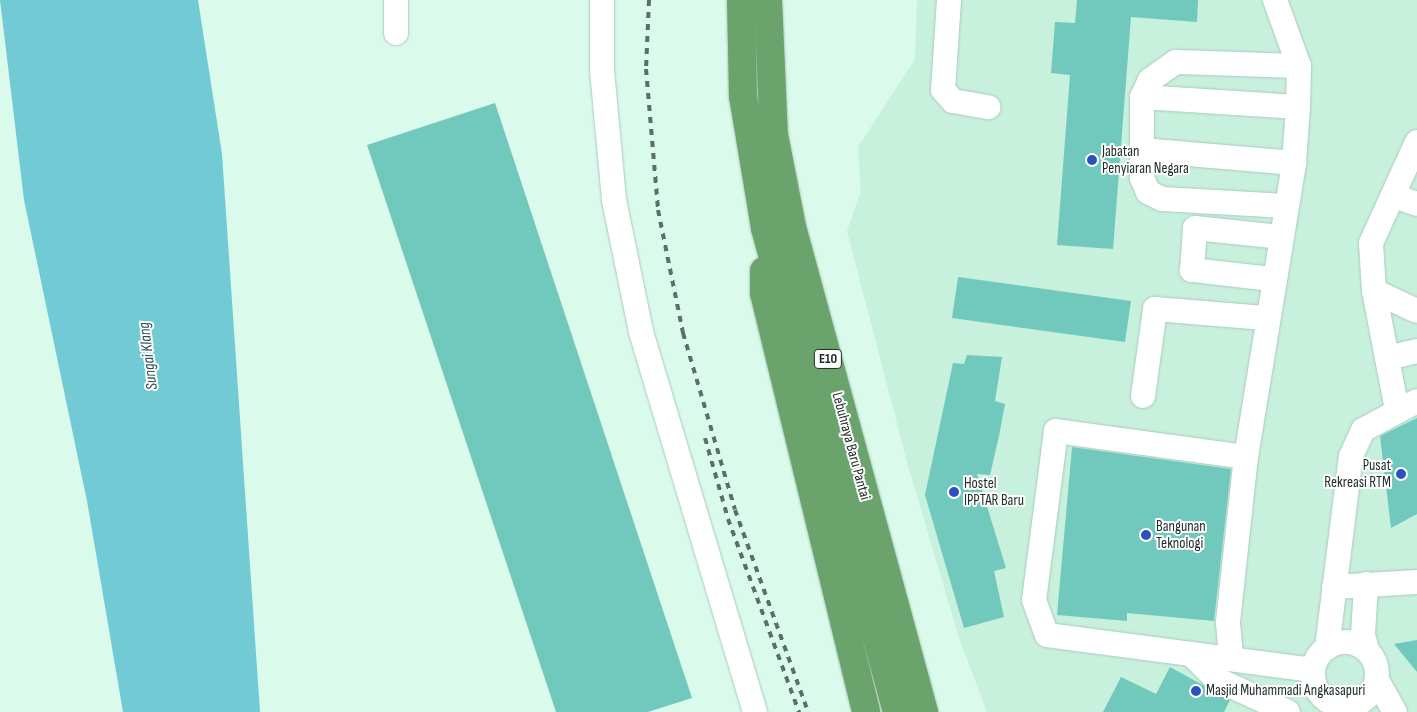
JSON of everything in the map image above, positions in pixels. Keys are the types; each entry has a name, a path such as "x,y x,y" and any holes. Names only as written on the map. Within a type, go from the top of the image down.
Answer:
{"highway":[{"name":"Lebuhraya Baru Pantai","path":"740,0 743,96 765,228 897,712"},
{"name":"Lebuhraya Baru Pantai","path":"768,0 774,135 792,227 924,712"},
{"path":"765,228 764,293 866,712"}],"lane":[{"path":"396,0 396,33"},
{"path":"949,0 943,90 953,101 988,107"},
{"path":"1232,657 1228,622 1246,457 1271,280 1294,163 1298,107 1299,66 1275,0"},
{"path":"601,12 614,200 641,332 755,712"},
{"path":"1286,206 1162,199 1148,192 1142,178 1142,96 1150,80 1176,62 1299,66"},
{"path":"1142,96 1298,107"},
{"path":"1369,696 1348,706 1322,703 1313,670 1327,648 1351,456 1363,430 1407,406 1387,358 1374,291 1371,243 1417,142"},
{"path":"1142,150 1294,163"},
{"path":"1394,196 1417,204"},
{"path":"1271,280 1192,270 1195,228 1280,237"},
{"path":"1374,291 1417,311"},
{"path":"1142,396 1155,309 1265,318"},
{"path":"1387,358 1417,351"},
{"path":"1246,457 1056,431 1034,600 1047,635 1192,654 1232,657 1313,670"},
{"path":"1334,587 1417,582"},
{"path":"1366,584 1363,635 1367,650 1369,696"},
{"path":"1327,648 1348,642 1367,650"},
{"path":"1192,654 1216,679 1288,712"},
{"path":"1369,696 1395,712"}],"shaded area":[{"path":"917,0 1417,0 1417,712 987,712 959,638 907,462 847,231 861,191 858,147 915,59"}],"water":[{"name":"Sungai Klang","path":"0,0 198,0 222,154 260,712 123,712 87,501 24,200"}],"building":[{"name":"Jabatan Penyiaran Negara","path":"1077,0 1198,0 1197,22 1131,17 1113,249 1057,245 1070,75 1051,73 1055,22 1075,23"},
{"path":"495,103 692,698 648,712 556,712 367,145"},
{"path":"958,277 1131,301 1125,342 952,318"},
{"name":"Hostel IPPTAR Baru","path":"967,355 1002,357 995,401 1005,404 999,436 990,475 977,474 1006,568 994,571 1004,617 964,628 925,495 953,363 964,364"},
{"name":"Pusat Rekreasi RTM","path":"1417,418 1417,514 1391,528 1380,436"},
{"name":"Bangunan Teknologi","path":"1072,447 1231,469 1214,621 1127,613 1127,621 1057,615"},
{"path":"1417,640 1417,672 1394,644"},
{"name":"Masjid Muhammadi Angkasapuri","path":"1170,667 1230,700 1224,712 1103,712 1121,677 1156,694"}],"railway":[{"path":"649,0 646,69 658,210 683,333 735,510 808,712"},
{"path":"705,438 728,519 799,712"}],"place":[{"name":"Jabatan Penyiaran Negara","path":"1092,160"},
{"name":"Pusat Rekreasi RTM","path":"1401,474"},
{"name":"Hostel IPPTAR Baru","path":"954,492"},
{"name":"Bangunan Teknologi","path":"1146,535"},
{"name":"Masjid Muhammadi Angkasapuri","path":"1196,691"}]}
